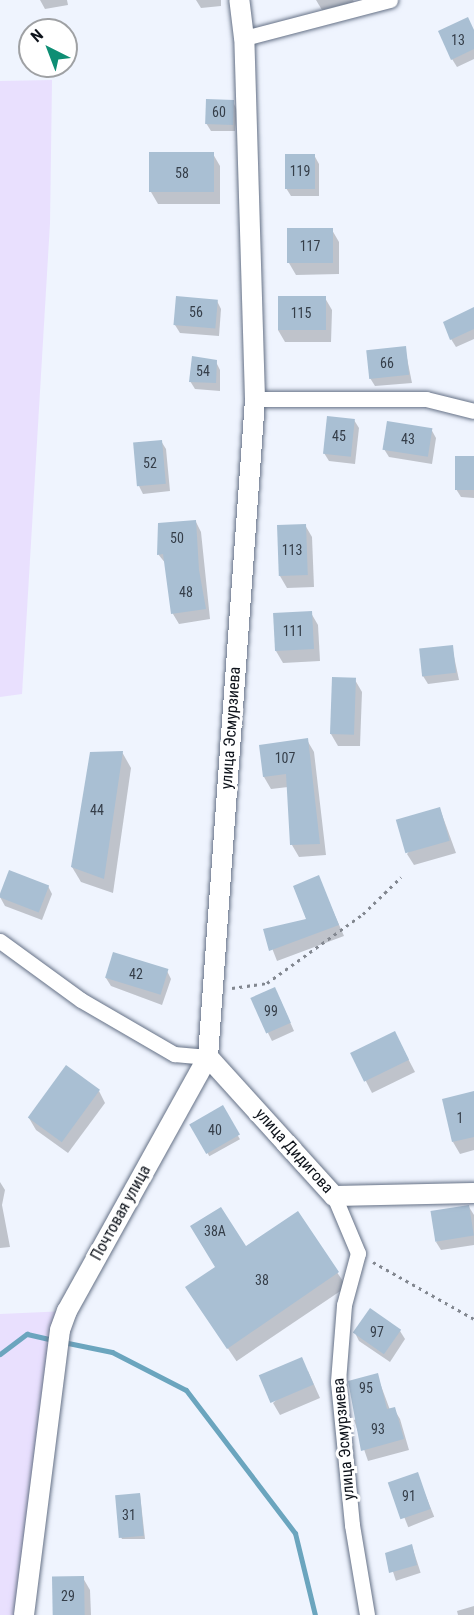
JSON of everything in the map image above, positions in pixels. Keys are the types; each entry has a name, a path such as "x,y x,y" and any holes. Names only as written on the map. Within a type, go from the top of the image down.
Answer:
{"street":[{"name":"улица Эсмурзиева","path":"208,1057 255,399 244,38 239,0"},
{"path":"244,38 390,0"},
{"path":"255,399 426,399 474,411"},
{"path":"0,941 81,1000 174,1054 208,1057"},
{"name":"улица Дидигова","path":"208,1057 334,1196 474,1193"},
{"name":"Почтовая улица","path":"24,1615 60,1330 67,1311 208,1057"},
{"path":"334,1196 358,1253"},
{"name":"улица Эсмурзиева","path":"358,1253 344,1305 338,1382 352,1525 367,1615"}],"path":[{"path":"212,990 267,983 363,915 401,877"},
{"path":"358,1253 474,1319"}],"shaded area":[{"path":"52,80 50,223 22,694 0,697 0,81"},
{"path":"67,1311 24,1615 0,1615 0,1314"}],"building":[{"path":"468,17 474,30 474,49 451,60 438,31"},
{"path":"206,99 234,100 233,125 205,124"},
{"path":"149,152 214,152 214,192 149,192"},
{"path":"285,154 315,154 315,189 285,189"},
{"path":"287,228 333,228 333,263 287,263"},
{"path":"176,296 218,300 215,329 173,325"},
{"path":"278,296 326,296 326,330 278,330"},
{"path":"474,307 474,329 450,340 443,322"},
{"path":"406,346 409,375 369,379 366,350"},
{"path":"192,356 217,360 216,383 189,382"},
{"path":"327,416 355,419 351,457 323,454"},
{"path":"387,421 432,428 428,457 382,450"},
{"path":"162,440 166,484 137,486 133,443"},
{"path":"455,456 474,456 474,490 455,490"},
{"path":"196,520 199,570 206,609 171,614 163,554 157,555 158,523"},
{"path":"306,524 308,575 279,576 277,525"},
{"path":"312,611 314,649 275,651 273,613"},
{"path":"453,645 456,673 422,676 419,649"},
{"path":"332,677 356,678 354,735 330,734"},
{"path":"308,738 320,844 290,845 286,774 263,777 259,745"},
{"path":"123,751 104,879 71,867 90,752"},
{"path":"440,807 450,841 405,853 396,820"},
{"path":"9,870 49,885 39,912 0,898"},
{"path":"319,875 339,925 269,951 263,929 306,919 293,886"},
{"path":"113,952 168,969 161,995 105,978"},
{"path":"275,987 291,1023 266,1034 250,998"},
{"path":"395,1031 409,1060 364,1082 350,1053"},
{"path":"66,1065 100,1090 62,1142 28,1118"},
{"path":"474,1091 474,1137 452,1142 442,1099"},
{"path":"223,1105 240,1134 206,1154 189,1124"},
{"path":"469,1205 474,1236 435,1242 430,1211"},
{"path":"221,1207 246,1246 298,1211 339,1272 227,1349 185,1287 215,1267 190,1226"},
{"path":"370,1308 401,1330 384,1354 353,1333"},
{"path":"302,1357 314,1385 270,1403 259,1375"},
{"path":"378,1373 387,1409 395,1407 404,1439 361,1451 348,1381"},
{"path":"418,1472 431,1509 400,1519 388,1482"},
{"path":"140,1493 144,1536 119,1538 115,1495"},
{"path":"412,1544 417,1565 389,1573 385,1553"},
{"path":"84,1576 85,1615 53,1615 52,1577"}],"waterway":[{"path":"0,1354 27,1334 54,1340"},
{"path":"63,1342 112,1352 186,1390 295,1533 315,1615"}]}
